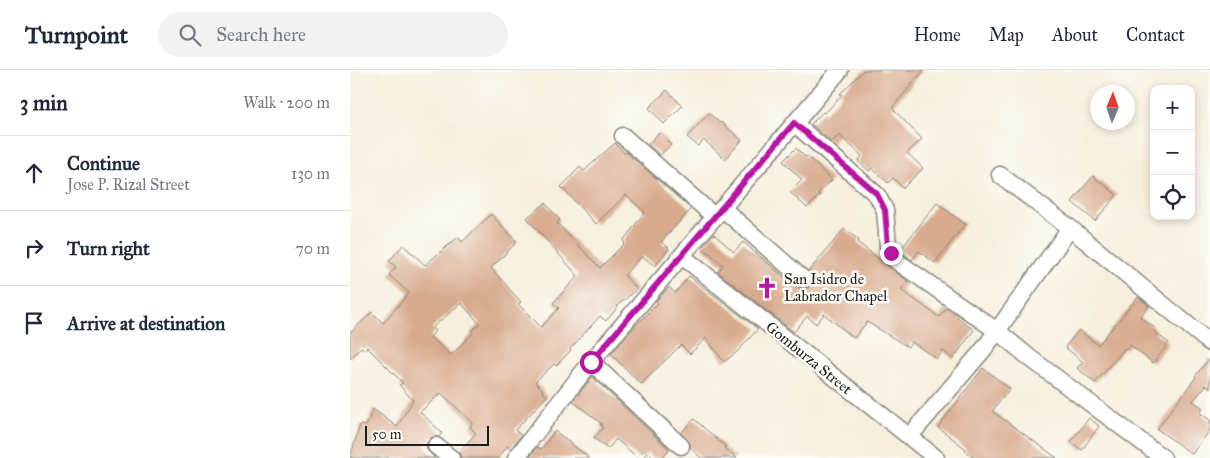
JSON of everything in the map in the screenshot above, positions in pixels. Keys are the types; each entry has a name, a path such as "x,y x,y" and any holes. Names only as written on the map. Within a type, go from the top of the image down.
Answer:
{"street":[{"path":"516,458 591,362 840,70"},
{"path":"794,123 877,194 885,210 888,246 895,260 997,331 1163,458"},
{"path":"623,136 803,279"},
{"path":"1000,175 1070,228 1210,343"},
{"path":"909,437 983,350 1070,228"},
{"name":"Gomburza Street","path":"682,256 936,458"},
{"path":"591,362 681,446"},
{"path":"436,446 451,458"}],"building":[{"path":"864,70 924,70 892,108 922,139 907,153 923,168 903,188 893,178 888,183 872,168 869,171 858,161 862,156 839,135 832,142 811,124 823,112 825,113 842,95 840,94"},
{"path":"667,90 682,106 664,124 649,108"},
{"path":"709,113 742,140 725,159 704,140 698,146 687,137"},
{"path":"659,133 671,145 660,155 648,144"},
{"path":"615,143 625,154 626,152 691,209 661,242 669,248 655,266 642,256 624,275 637,289 617,306 606,321 600,316 556,366 554,364 535,382 547,396 515,430 521,435 511,449 507,446 499,458 461,458 459,452 476,433 470,427 473,423 441,393 420,412 442,433 439,437 432,437 426,444 427,450 435,458 350,458 360,425 366,426 373,409 397,427 413,400 399,385 403,383 367,347 365,350 361,347 350,359 350,333 372,312 383,323 409,293 389,275 396,267 389,261 403,245 425,265 458,237 462,242 491,214 517,242 491,268 521,302 518,304 541,327 559,308 553,303 578,276 527,218 545,203 560,220 557,223 600,268 625,243 623,241 645,212 626,195 596,224 561,187 580,167 584,171","holes":["461,303 480,324 471,331 473,333 451,355 430,337 435,331 432,328"]},
{"path":"796,148 832,180 818,193 820,195 807,208 790,192 802,180 783,161"},
{"path":"1093,176 1117,195 1095,221 1072,202"},
{"path":"937,203 965,224 935,263 919,251 912,260 901,249"},
{"path":"844,229 859,240 857,242 908,281 901,290 939,317 946,308 974,330 953,359 943,351 937,359 912,342 908,347 867,322 854,338 824,314 816,324 807,316 794,332 718,272 723,265 702,247 714,234 734,252 743,242 796,287 806,289 813,280 809,271"},
{"path":"689,276 758,329 737,352 724,362 706,338 690,354 681,345 641,384 611,354 658,303 656,301 669,287 675,293"},
{"path":"1138,297 1149,306 1140,317 1156,329 1154,332 1169,343 1153,363 1130,345 1126,350 1125,348 1095,383 1077,368 1083,362 1065,347 1079,330 1098,345"},
{"path":"1210,358 1210,388 1206,385 1193,401 1203,408 1200,413 1210,420 1210,430 1192,454 1157,429"},
{"path":"983,368 1010,389 992,411 1057,458 974,458 965,451 966,449 938,427"},
{"path":"592,377 669,449 662,458 654,458 647,453 642,458 638,458 616,439 608,449 594,438 603,428 600,425 602,424 573,401"},
{"path":"1089,418 1099,426 1082,450 1071,442"},
{"path":"694,419 737,458 701,458 691,448 690,443 681,433"},
{"path":"555,431 589,458 529,458 537,447 541,449"}],"place":[{"name":"San Isidro de Labrador Chapel","path":"767,288"}],"route":[{"path":"591,362 794,123 877,194 885,210 888,246 891,253"}]}
